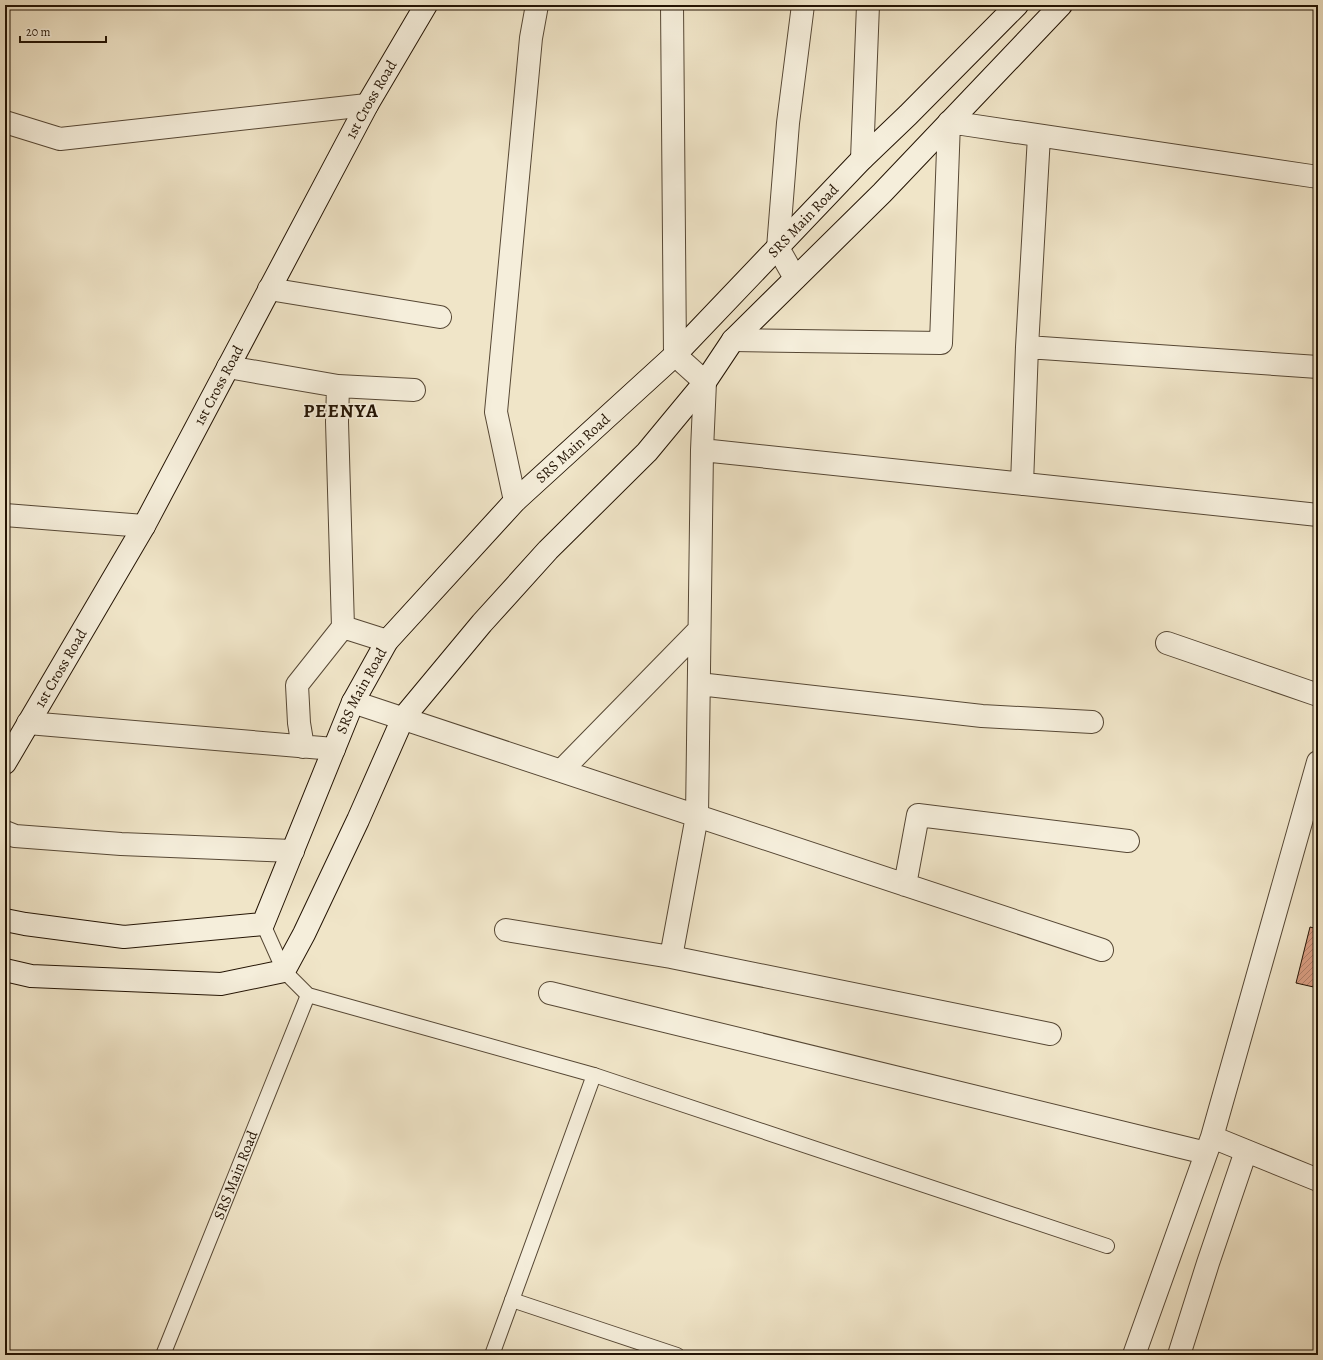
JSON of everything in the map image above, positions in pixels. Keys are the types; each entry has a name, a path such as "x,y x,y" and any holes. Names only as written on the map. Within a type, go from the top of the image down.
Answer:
{"street":[{"name":"1st Cross Road","path":"5,763 144,526 367,105 426,5"},
{"path":"515,501 496,412 531,38 537,5"},
{"path":"672,5 675,355 705,382"},
{"path":"795,278 778,248 788,123 803,5"},
{"path":"862,160 868,5"},
{"name":"SRS Main Road","path":"263,924 353,702 388,641 515,501 675,355 862,160 1017,5"},
{"path":"5,970 31,976 221,984 284,971 304,934 358,820 403,718 482,623 548,550 647,452 705,382 733,340 882,193 1062,5"},
{"path":"5,122 60,139 367,105"},
{"path":"949,122 1318,177"},
{"path":"733,340 941,343 949,122"},
{"path":"1022,484 1027,347 1039,136"},
{"path":"269,289 440,317"},
{"path":"1027,347 1318,367"},
{"path":"228,367 338,386 414,390"},
{"path":"671,957 697,816 702,450 705,382"},
{"path":"303,747 299,723 297,685 343,627 337,422 338,386"},
{"path":"702,450 1318,515"},
{"path":"5,515 144,526"},
{"path":"343,627 388,641"},
{"path":"562,770 699,630"},
{"path":"1167,643 1318,695"},
{"path":"699,684 982,716 1092,722"},
{"path":"353,702 1102,950"},
{"path":"28,723 334,749"},
{"path":"1134,1355 1209,1145 1318,762"},
{"path":"905,885 918,815 1128,841"},
{"path":"5,832 15,836 121,844 293,851"},
{"path":"5,920 124,937 263,924"},
{"path":"506,930 671,957 1050,1034"},
{"path":"550,993 1209,1145 1246,1151 1318,1180"},
{"path":"1179,1355 1246,1151"}],"lane":[{"path":"263,924 284,971 308,994 594,1075 1107,1246"},
{"name":"SRS Main Road","path":"162,1355 308,994"},
{"path":"492,1355 594,1075"},
{"path":"512,1300 677,1355"}],"building":[{"path":"1310,927 1318,929 1318,988 1296,983"}],"district":[{"name":"PEENYA","path":"341,410"}]}
